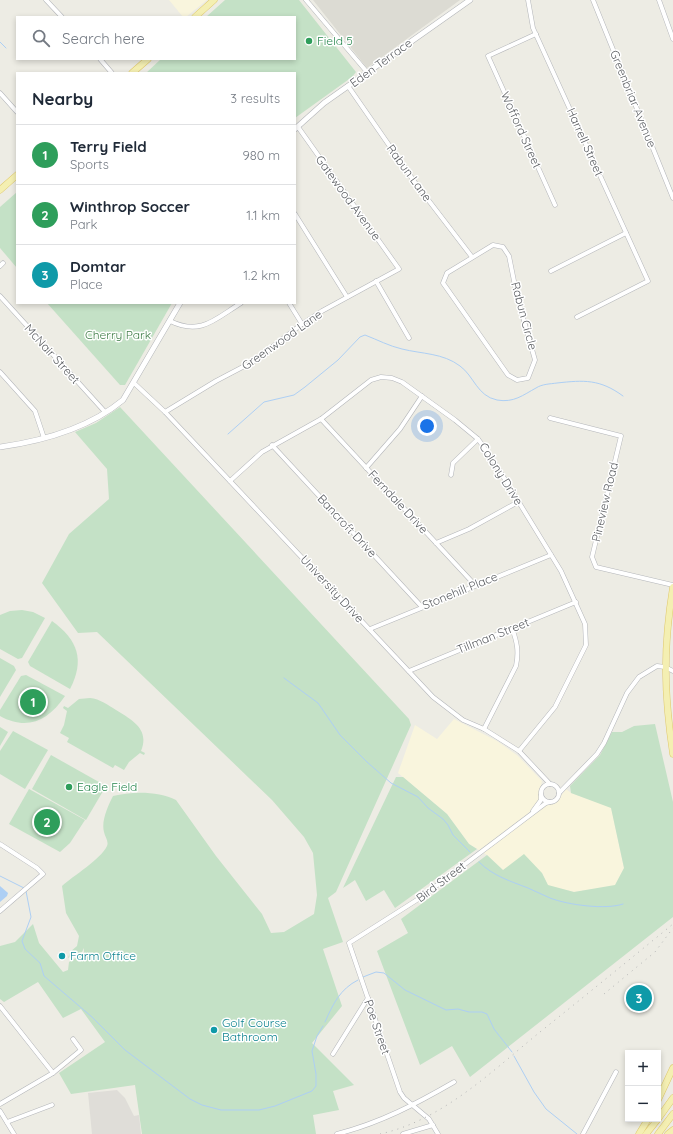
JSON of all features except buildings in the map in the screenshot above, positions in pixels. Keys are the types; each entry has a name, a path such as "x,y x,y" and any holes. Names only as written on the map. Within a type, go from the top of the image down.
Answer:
{"main road":[{"path":"196,16 214,0"},
{"path":"133,72 147,60"},
{"path":"0,190 16,176"},
{"path":"673,586 665,640 667,714 673,754"},
{"path":"661,1094 673,1068"},
{"path":"661,1115 673,1098"},
{"path":"658,1134 673,1114"},
{"path":"639,1134 646,1122"},
{"path":"646,1134 656,1122"},
{"path":"668,1134 673,1130"}],"street":[{"path":"46,0 61,16"},
{"path":"306,0 367,72"},
{"name":"Eden Terrace","path":"296,128 324,103 470,0"},
{"name":"Harrell Street","path":"528,0 530,17 536,34 648,281 576,316"},
{"name":"Greenbriar Avenue","path":"592,0 673,198"},
{"path":"658,0 673,39"},
{"name":"Wofford Street","path":"536,34 488,56 555,205"},
{"path":"101,60 111,72"},
{"name":"Rabun Lane","path":"348,86 416,184 472,257"},
{"path":"0,93 16,111"},
{"name":"Gatewood Avenue","path":"296,128 399,269"},
{"path":"296,216 346,297"},
{"path":"551,271 626,233"},
{"name":"Rabun Circle","path":"493,245 503,247 509,256 517,296 535,360 528,378 517,380 508,375 443,283 447,273 472,257 493,245"},
{"name":"Greenwood Lane","path":"165,412 216,381 254,361 302,324 346,297 399,269"},
{"path":"376,281 409,338"},
{"name":"McNair Street","path":"0,296 105,412"},
{"path":"0,447 30,443 70,430 105,412 123,400 179,304"},
{"path":"170,321 180,326 190,328 204,326 239,304"},
{"path":"290,304 302,324"},
{"path":"0,372 35,411 44,438"},
{"name":"Colony Drive","path":"230,481 252,460 272,445 321,419 371,380 381,377 392,378 402,382 478,438 566,581 585,624 586,645 555,707 519,751"},
{"name":"University Drive","path":"134,383 165,412 442,706 463,720 484,730 519,751 550,784"},
{"path":"366,468 400,429 422,396"},
{"name":"Pineview Road","path":"550,418 621,436 592,557 596,567 673,586"},
{"name":"Ferndale Drive","path":"321,419 475,585"},
{"path":"451,475 452,463 478,438"},
{"name":"Bancroft Drive","path":"272,445 422,607"},
{"path":"436,543 475,526 518,502"},
{"name":"Stonehill Place","path":"370,629 551,555"},
{"name":"Tillman Street","path":"409,670 576,602"},
{"path":"484,730 516,666 518,644 512,628"},
{"name":"Bird Street","path":"349,943 420,898 546,802 555,800 558,794 597,754 604,744 627,692 639,677 657,666 665,667"},
{"path":"665,667 673,672"},
{"path":"543,778 544,787 550,784 557,788 564,788"},
{"name":"Bird Street","path":"529,816 541,800 544,787"},
{"path":"557,788 558,794"},
{"path":"541,795 546,801 550,802"},
{"path":"0,844 37,868 42,874 0,911"},
{"name":"Poe Street","path":"349,943 402,1096 424,1114 438,1134"},
{"path":"333,1054 368,998"},
{"path":"0,1006 53,1073"},
{"path":"0,1104 53,1073 81,1050 73,1039"},
{"path":"583,1134 616,1072"},
{"path":"337,1134 389,1117 414,1106 454,1082"},
{"path":"7,1122 52,1105"},
{"path":"0,1111 14,1134"},
{"path":"403,1134 433,1125"}],"shaded area":[{"path":"169,0 207,0 187,16 182,16"},
{"path":"313,0 460,0 367,68"},
{"path":"454,719 497,741 518,756 542,781 539,795 540,798 547,804 557,801 566,789 571,793 611,807 624,868 615,886 574,892 548,886 542,873 503,870 487,855 469,844 447,814 398,773 415,725 437,739"},
{"path":"117,1090 125,1098 134,1116 139,1115 141,1134 92,1134 88,1093"}],"green space":[{"path":"225,0 299,0 356,72 352,77 296,117 296,72 147,72 160,60 296,60 296,16 207,16"},
{"path":"16,193 16,267 0,248 0,207"},
{"name":"Cherry Park","path":"48,304 171,304 125,385 120,385"},
{"path":"120,407 409,719 411,725 336,892 328,898 343,942 323,949 342,1006 312,1043 354,1085 333,1091 339,1110 313,1115 316,1134 142,1134 135,1085 71,1094 59,1073 105,1042 81,1009 63,1018 38,982 4,1002 0,999 0,946 15,942 33,924 39,943 63,972 68,970 69,962 84,953 84,948 82,952 68,958 70,952 77,946 79,936 66,913 62,886 93,862 104,851 108,842 103,828 104,818 113,796 120,794 154,793 176,800 216,856 262,914 271,933 284,932 314,914 317,895 313,853 304,837 272,800 97,632 78,633 42,583 69,534 109,499 107,469 75,432 96,423"},
{"path":"22,610 33,612 45,618 22,658 18,659 0,649 0,615 10,611"},
{"path":"52,621 68,636 76,651 78,660 77,669 75,679 70,689 30,666 28,662"},
{"path":"0,658 14,666 16,670 0,697"},
{"path":"26,675 65,696 51,712 36,721 19,723 0,716 0,710 21,676"},
{"path":"90,698 104,702 133,722 141,731 143,743 141,751 145,753 144,755 140,753 129,762 124,770 115,765 113,768 67,742 69,738 60,733 64,725 67,711 63,708 64,706 68,708 79,699"},
{"path":"655,724 673,802 673,917 470,1077 452,1046 420,1065 377,951 408,933 401,919 487,855 503,870 524,854 542,873 548,885 574,892 615,885 624,868 611,808 571,793 570,786 600,755 612,732 622,732 634,726"},
{"path":"0,727 8,732 0,746"},
{"path":"13,731 48,750 25,789 0,774 0,751"},
{"name":"Eagle Field","path":"51,755 106,786 86,820 32,789"},
{"path":"396,777 403,777 447,814 469,844 477,849 395,908 384,890 366,901 355,880 343,888"},
{"path":"29,789 85,820 70,843 60,852 9,824"}],"water":[{"path":"0,886 8,893 7,896 0,902"}],"waterway":[{"path":"0,42 6,48"},
{"path":"228,434 264,402 294,395 338,360 360,337 365,335 397,348 432,354 447,359 465,370 480,390 490,398 497,400 503,401 513,399 543,385 575,381 592,382 607,386 623,396"},
{"path":"284,678 318,703 340,735 367,762 391,783 418,797 428,808 443,819 453,835 470,852"},
{"path":"479,862 484,867 502,878 558,901 597,907 623,904"},
{"path":"0,876 24,888"},
{"path":"26,891 31,917 22,941 25,949 40,963 44,976 92,1017 125,1050 190,1099 202,1105 221,1110 259,1110 275,1106 312,1091 316,1086 316,1074 312,1051 317,1036 323,1026"},
{"path":"363,977 376,972 384,973 405,990 446,1010 458,1009 487,1014 494,1029 512,1052"},
{"path":"325,1022 334,1003 342,992 358,980"},
{"path":"514,1056 534,1092 546,1109 577,1134"}],"railway":[{"path":"380,1134 425,1118 466,1092 673,924"},
{"path":"604,994 655,952 673,928"}],"place":[{"name":"Field 5","path":"309,41"},
{"name":"Terry Field","path":"33,702"},
{"name":"Eagle Field","path":"69,787"},
{"name":"Winthrop Soccer","path":"47,822"},
{"name":"Farm Office","path":"62,956"},
{"name":"Domtar","path":"639,998"},
{"name":"Golf Course Bathroom","path":"214,1030"}]}
